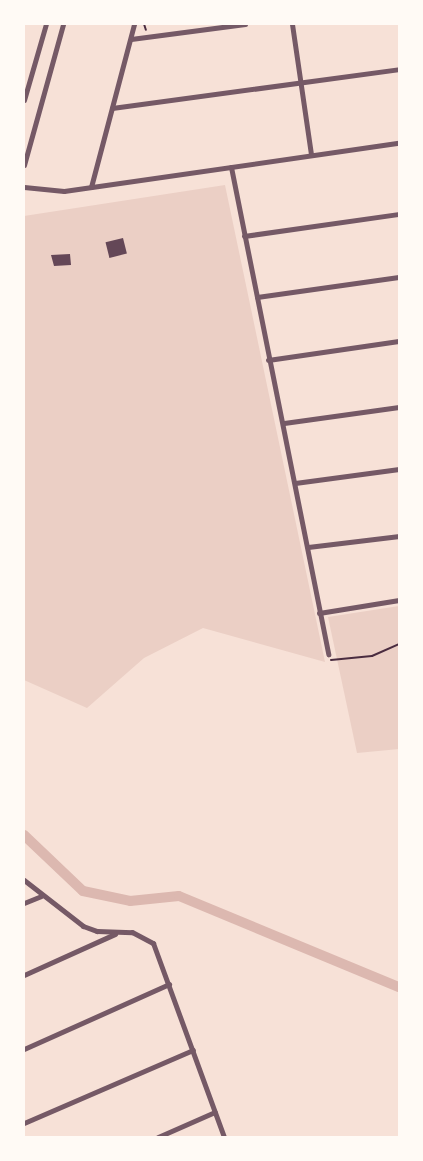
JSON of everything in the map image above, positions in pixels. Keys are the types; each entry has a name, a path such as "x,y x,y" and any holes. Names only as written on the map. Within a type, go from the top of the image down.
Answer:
{"street":[{"path":"24,100 25,91 46,24"},
{"path":"24,165 63,24"},
{"path":"91,187 134,24"},
{"path":"131,39 245,24"},
{"path":"292,24 311,155"},
{"path":"112,108 399,70"},
{"path":"24,187 45,192 91,187 399,143"},
{"path":"231,167 268,360 284,423 328,654"},
{"path":"244,236 399,214"},
{"path":"257,297 399,277"},
{"path":"268,360 399,341"},
{"path":"284,423 399,407"},
{"path":"295,483 399,469"},
{"path":"308,548 399,536"},
{"path":"319,613 399,600"},
{"path":"24,880 41,896 83,926 116,934"},
{"path":"24,904 41,896"},
{"path":"24,974 116,934 132,932 153,943 224,1137"},
{"path":"24,1049 168,984"},
{"path":"24,1123 193,1050"},
{"path":"158,1137 215,1112"}],"path":[{"path":"328,654 333,663 341,662 372,656 399,644"}],"shaded area":[{"path":"225,185 325,662 203,628 144,658 87,708 24,680 24,216"},
{"path":"399,606 399,749 357,753 328,617"}],"building":[{"path":"123,238 127,254 109,258 106,242"},
{"path":"70,254 71,265 54,266 51,255"}],"waterway":[{"path":"24,835 83,891 130,901 179,896 399,987"}]}
